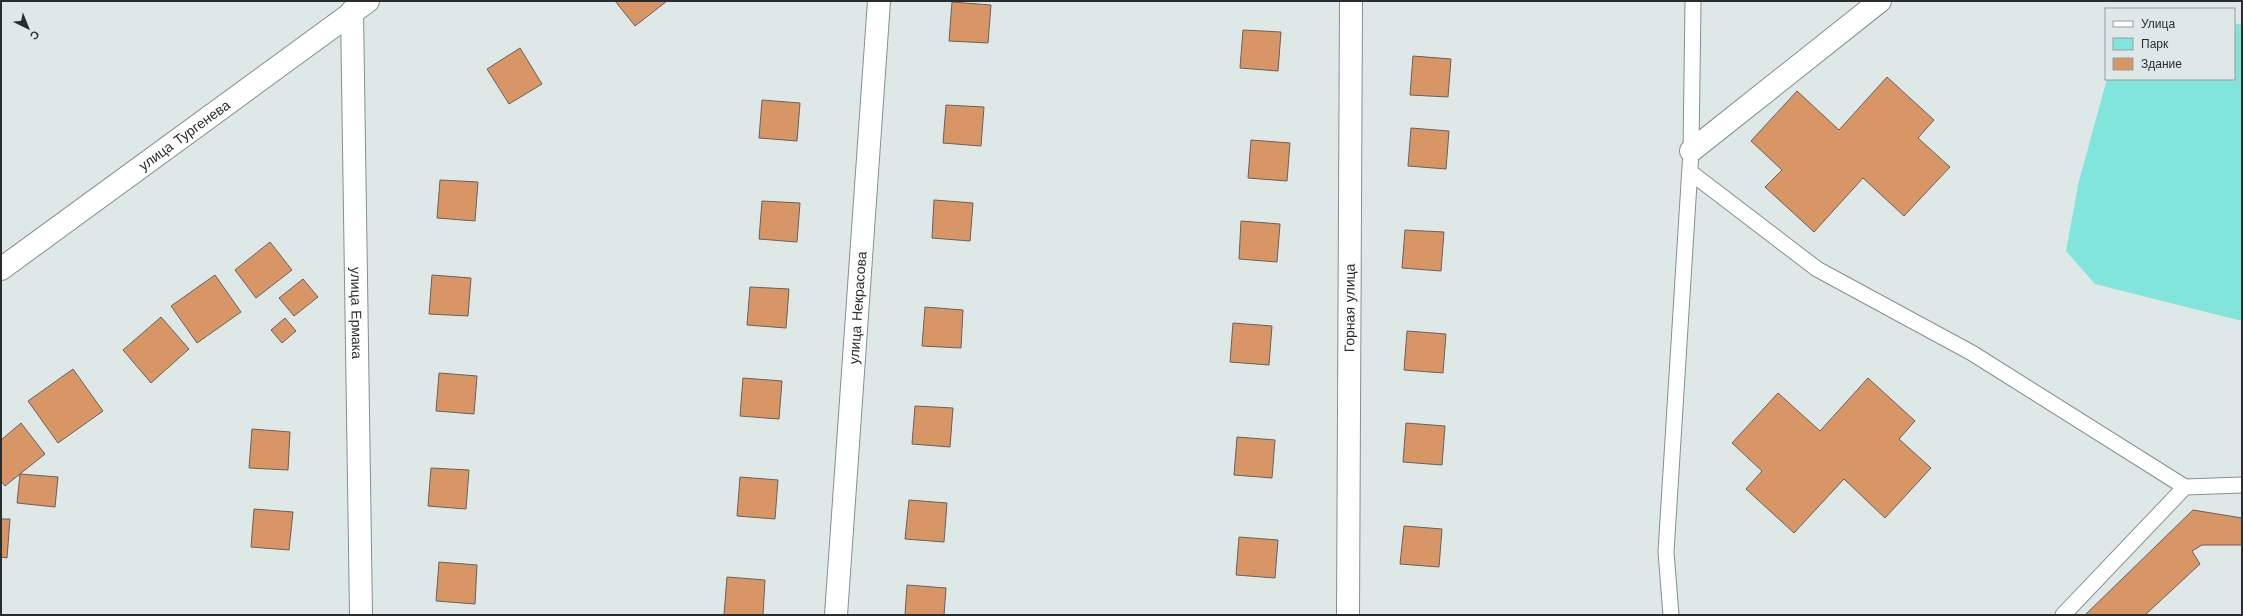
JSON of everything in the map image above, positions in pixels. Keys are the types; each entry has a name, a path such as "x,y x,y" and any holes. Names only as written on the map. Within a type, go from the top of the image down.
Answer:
{"street":[{"name":"улица Некрасова","path":"836,615 879,1"},
{"name":"Горная улица","path":"1348,615 1351,1"},
{"path":"1691,161 1880,1"},
{"name":"улица Тургенева","path":"1,269 360,6"},
{"name":"улица Ермака","path":"360,6 360,615"}],"lane":[{"path":"1671,615 1666,552 1691,161 1693,1"},
{"path":"1691,161 1817,269 1972,353 2185,487 2242,485"},
{"path":"2063,615 2185,487"}],"green space":[{"path":"2235,23 2242,25 2242,321 2095,284 2066,251 2079,181 2107,80 2235,80"}],"building":[{"path":"615,1 667,1 635,26"},
{"path":"952,2 991,5 988,43 949,41"},
{"path":"1243,30 1281,32 1278,71 1240,68"},
{"path":"520,48 542,84 509,104 487,69"},
{"path":"1413,56 1451,59 1448,97 1410,95"},
{"path":"1887,77 1934,120 1918,138 1950,167 1904,216 1863,178 1814,232 1765,187 1782,170 1751,141 1797,91 1839,130"},
{"path":"762,100 800,103 797,141 759,138"},
{"path":"946,105 984,107 981,146 943,143"},
{"path":"1411,128 1449,131 1446,169 1408,166"},
{"path":"1251,140 1290,143 1287,181 1248,178"},
{"path":"440,180 478,182 475,221 437,218"},
{"path":"934,200 973,203 970,241 932,238"},
{"path":"762,201 800,203 797,242 759,239"},
{"path":"1241,221 1280,224 1277,262 1239,259"},
{"path":"1405,230 1444,232 1441,271 1402,268"},
{"path":"270,242 292,270 256,298 235,270"},
{"path":"215,275 241,312 197,343 171,306"},
{"path":"432,275 471,278 468,316 429,314"},
{"path":"303,279 318,297 294,316 279,298"},
{"path":"750,287 789,289 786,328 747,325"},
{"path":"925,307 963,310 961,348 922,346"},
{"path":"161,317 189,349 151,383 123,350"},
{"path":"285,318 296,331 282,343 271,330"},
{"path":"1233,323 1272,326 1269,365 1230,362"},
{"path":"1407,331 1446,334 1443,373 1404,370"},
{"path":"73,369 103,411 58,443 28,401"},
{"path":"439,373 477,376 474,414 436,411"},
{"path":"743,378 782,381 779,419 740,416"},
{"path":"1868,378 1915,421 1899,439 1931,468 1885,518 1844,479 1794,533 1746,489 1762,471 1732,443 1778,393 1820,431"},
{"path":"915,406 953,408 950,447 912,444"},
{"path":"21,423 45,454 5,486 1,481 1,440"},
{"path":"1406,423 1445,426 1442,465 1403,462"},
{"path":"252,429 290,432 288,470 249,468"},
{"path":"1237,437 1275,440 1272,478 1234,475"},
{"path":"431,468 469,470 466,509 428,506"},
{"path":"20,474 58,477 55,507 17,503"},
{"path":"740,477 778,480 775,519 737,516"},
{"path":"909,500 947,503 944,542 905,539"},
{"path":"254,509 293,512 289,550 251,547"},
{"path":"2193,510 2242,518 2242,545 2202,545 2192,551 2200,564 2145,615 2085,615"},
{"path":"1,519 10,519 7,558 1,557"},
{"path":"1404,526 1442,529 1439,567 1400,564"},
{"path":"1239,537 1278,540 1275,578 1236,575"},
{"path":"439,562 477,565 475,604 436,601"},
{"path":"727,577 765,580 763,615 724,615"},
{"path":"907,585 946,588 944,615 905,615"}]}
